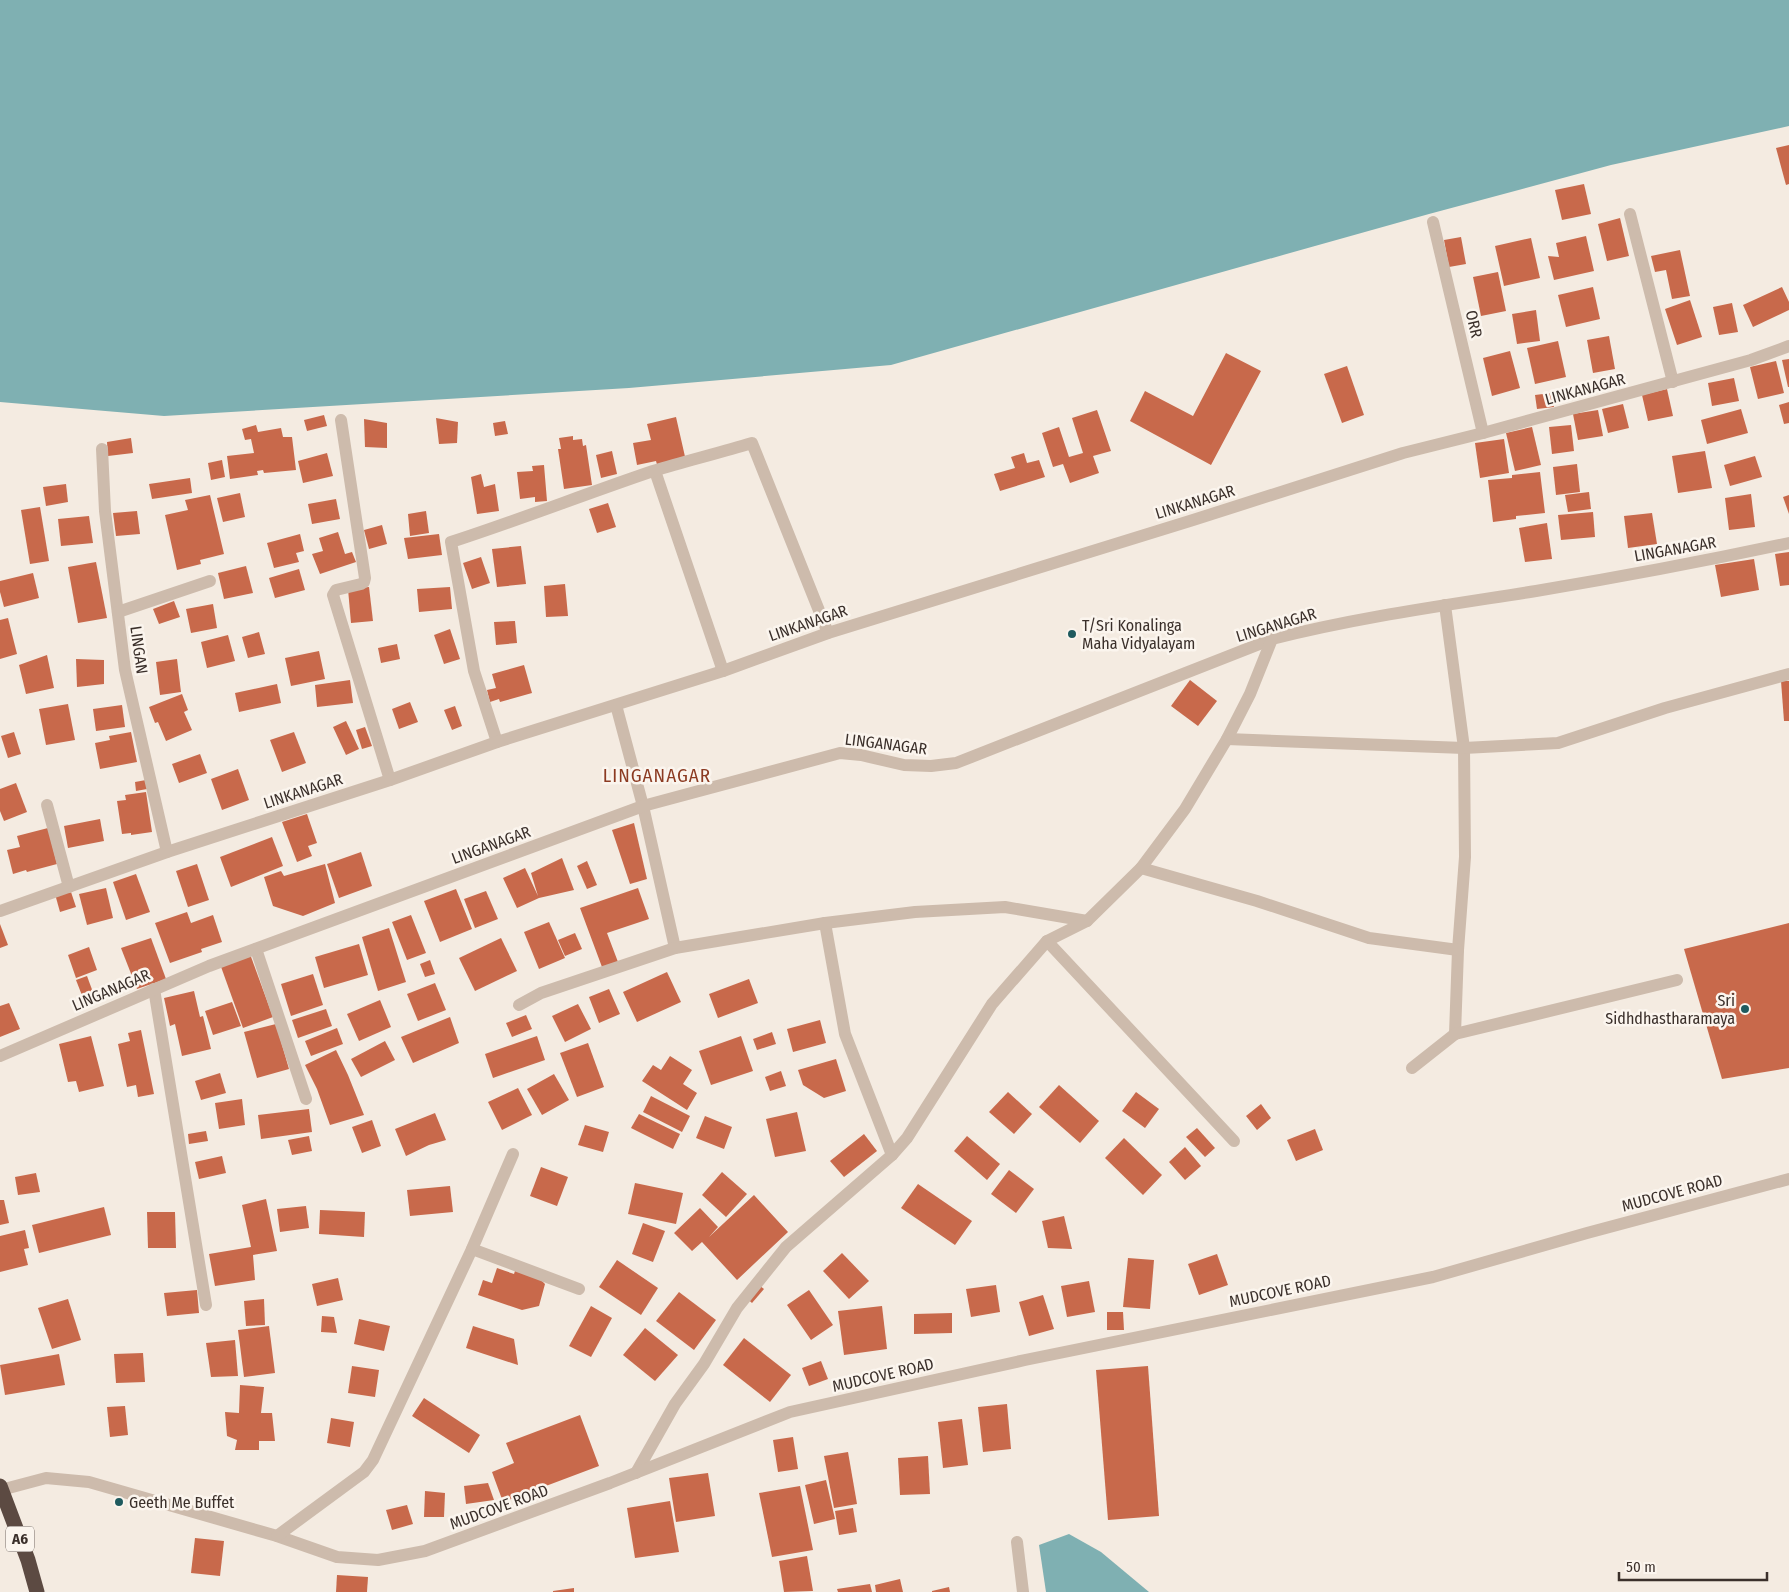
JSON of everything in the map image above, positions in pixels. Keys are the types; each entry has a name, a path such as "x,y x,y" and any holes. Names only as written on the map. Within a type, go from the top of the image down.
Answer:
{"highway":[{"name":"A6","path":"1,1488 28,1560 37,1592"}],"street":[{"path":"1630,214 1673,382"},
{"name":"ORR","path":"1433,222 1483,433"},
{"name":"LINKANAGAR","path":"0,911 168,852 390,780 497,742 723,671 828,632 1403,454 1673,382 1751,360 1789,346"},
{"path":"341,420 365,578 361,584 336,590 333,595 390,780"},
{"path":"497,742 474,671 451,542 515,522 556,505 655,471 752,443 828,632"},
{"name":"LINGAN","path":"102,449 105,511 125,670 168,852"},
{"path":"655,471 723,671"},
{"name":"LINGANAGAR","path":"0,1056 154,989 256,949 642,806 840,753 861,754 904,765 930,766 956,763 1272,640 1311,630 1789,543"},
{"path":"118,612 210,581"},
{"path":"1445,605 1464,748 1464,857 1455,1034"},
{"path":"636,1472 675,1404 704,1364 738,1308 786,1247 892,1155 907,1138 992,1004 1047,941 1087,921 1140,868 1184,809 1227,738 1250,694 1272,640"},
{"path":"1227,738 1464,748 1558,742 1665,708 1789,674"},
{"path":"616,705 675,948"},
{"path":"47,805 69,887"},
{"path":"1140,868 1257,901 1369,938 1458,950"},
{"path":"519,1005 541,993 675,948 825,923 914,912 1004,907 1087,921"},
{"path":"825,923 845,1034 892,1155"},
{"path":"1047,941 1234,1142"},
{"path":"256,949 306,1099"},
{"path":"1412,1068 1455,1034 1677,980"},
{"path":"154,989 206,1305"},
{"path":"277,1536 364,1472 369,1466 472,1249 513,1154"},
{"name":"MUDCOVE ROAD","path":"1,1488 46,1478 89,1482 277,1536 337,1557 378,1560 425,1552 790,1412 1025,1360 1433,1277 1587,1233 1789,1179"},
{"path":"472,1249 579,1288"},
{"path":"1017,1542 1023,1592"}],"water":[{"path":"0,0 1789,0 1789,126 1611,165 891,365 629,388 164,416 0,402"},
{"path":"1069,1534 1101,1552 1149,1592 1046,1592 1039,1545"}],"building":[{"path":"1789,145 1789,184 1786,185 1776,148"},
{"path":"1584,184 1591,214 1562,220 1555,190"},
{"path":"1620,218 1629,256 1607,261 1598,224"},
{"path":"1586,236 1594,271 1554,280 1548,256 1559,257 1556,243"},
{"path":"1461,237 1466,264 1449,267 1444,240"},
{"path":"1531,238 1540,278 1504,286 1495,246"},
{"path":"1680,250 1690,296 1672,299 1666,270 1655,272 1651,256"},
{"path":"1498,272 1506,311 1481,316 1473,277"},
{"path":"1593,287 1600,319 1566,327 1558,295"},
{"path":"1782,287 1789,302 1789,310 1753,327 1743,305"},
{"path":"1690,300 1702,337 1677,345 1665,309"},
{"path":"1732,303 1738,332 1719,335 1713,307"},
{"path":"1536,310 1540,341 1517,344 1512,314"},
{"path":"1609,336 1615,369 1593,373 1587,340"},
{"path":"1558,341 1566,377 1535,384 1527,348"},
{"path":"1510,351 1520,388 1492,396 1483,358"},
{"path":"1226,353 1261,371 1211,465 1130,421 1145,391 1193,416"},
{"path":"1789,359 1789,387 1788,387 1782,360"},
{"path":"1776,361 1784,393 1758,399 1750,367"},
{"path":"1347,366 1364,415 1342,423 1324,374"},
{"path":"1734,378 1739,401 1712,406 1708,383"},
{"path":"1667,389 1673,416 1648,421 1642,395"},
{"path":"1551,393 1554,407 1537,409 1535,395"},
{"path":"1789,402 1789,423 1784,424 1779,405"},
{"path":"1623,404 1629,428 1608,433 1602,409"},
{"path":"1741,409 1748,433 1707,444 1701,420"},
{"path":"1097,410 1111,451 1093,456 1099,473 1070,483 1063,464 1053,467 1042,433 1059,427 1069,457 1083,453 1072,418"},
{"path":"1598,410 1603,436 1578,440 1573,414"},
{"path":"324,415 327,426 307,431 304,420"},
{"path":"676,417 686,461 658,468 656,461 637,465 633,443 651,440 647,424"},
{"path":"436,418 458,422 457,443 439,444"},
{"path":"364,419 387,423 387,448 365,447"},
{"path":"505,421 508,434 495,436 493,423"},
{"path":"256,425 258,432 281,428 283,437 292,437 296,470 264,473 263,470 257,471 258,475 230,479 227,456 254,453 251,439 245,440 242,429"},
{"path":"1571,425 1574,451 1552,454 1549,427"},
{"path":"1532,427 1541,465 1515,471 1506,433"},
{"path":"573,436 573,440 582,439 583,446 586,445 592,485 564,489 558,449 561,449 559,438"},
{"path":"131,438 133,453 108,456 107,442"},
{"path":"1504,439 1509,473 1480,478 1475,443"},
{"path":"612,451 617,474 601,478 596,455"},
{"path":"1705,451 1712,488 1678,493 1672,456"},
{"path":"327,453 333,476 303,483 298,461"},
{"path":"1024,453 1027,463 1039,460 1045,477 1000,491 994,474 1015,468 1011,457"},
{"path":"1755,456 1762,477 1730,486 1724,465"},
{"path":"222,460 225,477 211,480 208,463"},
{"path":"1577,464 1580,492 1556,495 1553,467"},
{"path":"544,465 547,501 535,502 535,497 520,499 517,472 533,471 532,466"},
{"path":"1540,472 1545,513 1516,516 1516,519 1493,522 1488,480 1512,478 1512,475"},
{"path":"481,474 484,487 495,484 499,511 477,514 471,477"},
{"path":"190,478 192,493 152,499 149,484"},
{"path":"66,484 68,502 46,506 43,487"},
{"path":"1589,492 1591,509 1568,512 1565,495"},
{"path":"240,493 245,517 223,522 217,498"},
{"path":"1751,494 1755,527 1729,530 1725,498"},
{"path":"210,495 224,554 200,560 201,564 177,570 165,515 188,510 185,500"},
{"path":"1789,495 1789,514 1783,497"},
{"path":"336,499 340,519 312,524 308,504"},
{"path":"608,503 616,527 597,533 589,509"},
{"path":"40,507 49,561 30,564 21,510"},
{"path":"137,511 140,534 116,536 113,513"},
{"path":"426,511 429,533 410,536 408,514"},
{"path":"1593,512 1595,537 1561,540 1558,515"},
{"path":"1652,513 1657,544 1628,548 1624,516"},
{"path":"89,516 93,543 61,546 58,519"},
{"path":"1547,523 1552,559 1525,562 1519,528"},
{"path":"382,525 387,544 369,549 364,530"},
{"path":"338,532 345,554 352,552 356,562 320,574 312,554 323,551 319,538"},
{"path":"300,534 304,551 296,553 299,562 274,568 267,543"},
{"path":"439,534 442,555 408,559 404,538"},
{"path":"521,546 526,584 497,587 492,549"},
{"path":"1789,552 1789,585 1780,586 1775,554"},
{"path":"481,557 490,583 472,589 463,563"},
{"path":"1754,559 1759,590 1721,597 1715,565"},
{"path":"96,562 107,618 78,623 68,567"},
{"path":"246,566 253,593 224,599 218,573"},
{"path":"299,569 305,590 275,598 269,578"},
{"path":"33,573 39,598 4,607 0,592 0,581"},
{"path":"565,584 568,616 546,617 544,586"},
{"path":"369,587 373,621 351,623 348,589"},
{"path":"450,587 452,609 419,612 417,589"},
{"path":"174,601 180,617 159,624 153,609"},
{"path":"213,604 217,628 191,633 186,609"},
{"path":"8,618 17,654 0,659 0,620"},
{"path":"515,621 517,643 496,645 494,622"},
{"path":"450,629 460,659 444,664 434,635"},
{"path":"259,632 265,654 248,658 242,637"},
{"path":"228,635 235,661 207,668 201,642"},
{"path":"397,644 400,659 381,663 378,648"},
{"path":"319,651 325,679 291,686 285,658"},
{"path":"47,655 54,688 26,694 19,665"},
{"path":"76,659 104,660 104,684 77,687"},
{"path":"177,659 181,692 160,695 156,662"},
{"path":"524,665 532,693 500,702 499,699 490,702 487,690 496,688 492,674"},
{"path":"350,680 353,703 317,707 315,685"},
{"path":"1190,680 1217,701 1198,726 1171,706"},
{"path":"1781,681 1789,681 1789,721 1784,721"},
{"path":"277,684 281,703 239,712 235,693"},
{"path":"182,694 188,710 184,712 192,730 166,741 158,722 155,723 149,707"},
{"path":"410,702 418,722 399,729 392,709"},
{"path":"68,704 75,740 46,745 39,709"},
{"path":"122,705 125,727 96,731 93,709"},
{"path":"455,706 462,726 452,730 444,710"},
{"path":"346,721 359,749 346,755 333,727"},
{"path":"365,727 372,746 362,749 356,730"},
{"path":"14,732 21,754 8,758 1,736"},
{"path":"131,732 137,762 100,769 95,743 110,740 109,736"},
{"path":"294,732 306,763 282,772 270,740"},
{"path":"200,754 207,773 179,783 172,764"},
{"path":"238,769 249,800 222,810 211,779"},
{"path":"146,780 147,789 136,791 135,782"},
{"path":"16,783 27,812 4,821 0,811 0,789"},
{"path":"146,792 152,832 131,835 131,833 122,834 117,801 126,800 125,795"},
{"path":"307,814 317,843 308,846 312,856 297,862 282,822"},
{"path":"100,819 104,841 68,848 64,826"},
{"path":"634,823 647,879 630,884 612,830"},
{"path":"48,828 57,864 13,874 7,850 20,847 17,836"},
{"path":"272,837 283,866 231,887 220,857"},
{"path":"361,852 372,886 339,898 327,864"},
{"path":"562,858 574,890 539,898 517,908 503,878 525,868 538,896 531,873"},
{"path":"587,861 597,885 587,889 577,866"},
{"path":"197,864 209,900 188,907 176,871"},
{"path":"325,864 335,903 303,916 273,906 264,877 281,871 284,876"},
{"path":"136,874 150,912 126,920 113,882"},
{"path":"106,888 113,918 87,925 79,894"},
{"path":"638,888 649,919 607,933 618,962 602,967 580,908"},
{"path":"70,889 76,907 60,912 55,894"},
{"path":"456,889 472,929 440,942 424,901"},
{"path":"486,891 498,919 475,928 464,899"},
{"path":"187,912 191,923 213,915 222,942 201,949 202,952 170,963 155,923"},
{"path":"411,915 426,953 407,960 392,922"},
{"path":"549,922 565,958 539,969 524,932"},
{"name":"Sri Sidhdhastharamaya","path":"1789,923 1789,1068 1722,1079 1684,949"},
{"path":"0,924 8,945 0,948"},
{"path":"389,928 406,982 378,991 362,937"},
{"path":"575,933 582,949 565,956 558,940"},
{"path":"151,938 166,979 137,989 121,948"},
{"path":"501,938 517,971 475,991 459,958"},
{"path":"359,944 368,975 324,988 315,957"},
{"path":"89,947 97,970 76,978 68,955"},
{"path":"250,954 273,1017 243,1028 220,964"},
{"path":"430,960 435,974 425,977 420,964"},
{"path":"667,972 681,1002 637,1022 623,992"},
{"path":"313,974 323,1005 291,1016 281,984"},
{"path":"87,976 94,995 83,998 76,980"},
{"path":"749,979 758,1003 718,1018 709,994"},
{"path":"435,983 446,1010 418,1021 407,994"},
{"path":"609,989 620,1014 599,1023 589,997"},
{"path":"194,991 200,1017 203,1016 211,1049 182,1056 175,1024 170,1026 164,998"},
{"path":"380,1000 391,1027 359,1041 347,1014"},
{"path":"232,1002 241,1026 213,1035 205,1011"},
{"path":"9,1003 20,1029 0,1037 0,1006"},
{"path":"578,1004 591,1029 565,1042 552,1016"},
{"path":"326,1009 332,1026 298,1038 292,1020"},
{"path":"526,1015 532,1029 512,1037 506,1023"},
{"path":"450,1017 459,1043 413,1063 401,1037"},
{"path":"820,1020 826,1043 793,1052 787,1029"},
{"path":"276,1024 289,1069 257,1078 244,1032"},
{"path":"337,1028 343,1044 311,1056 305,1041"},
{"path":"141,1030 154,1094 138,1097 136,1085 127,1087 118,1044 130,1041 128,1033"},
{"path":"772,1032 776,1044 757,1050 753,1039"},
{"path":"91,1036 104,1086 79,1092 76,1081 68,1082 59,1044"},
{"path":"537,1036 545,1060 493,1078 485,1054"},
{"path":"741,1036 753,1071 711,1085 699,1051"},
{"path":"385,1041 395,1060 361,1077 351,1059"},
{"path":"588,1043 604,1087 577,1097 560,1053"},
{"path":"336,1050 364,1115 330,1125 317,1089 305,1065"},
{"path":"670,1056 692,1070 683,1084 697,1093 687,1110 642,1081 653,1065 661,1070"},
{"path":"836,1059 846,1091 824,1098 803,1085 798,1070"},
{"path":"781,1071 786,1086 770,1091 765,1077"},
{"path":"220,1073 226,1093 201,1100 195,1081"},
{"path":"554,1074 569,1100 542,1115 527,1089"},
{"path":"1059,1085 1099,1121 1080,1143 1039,1107"},
{"path":"518,1088 532,1115 502,1130 488,1102"},
{"path":"1008,1092 1032,1114 1014,1134 989,1112"},
{"path":"1136,1092 1159,1109 1145,1128 1122,1111"},
{"path":"651,1096 690,1116 682,1132 643,1112"},
{"path":"242,1099 245,1125 219,1129 215,1103"},
{"path":"1261,1104 1271,1118 1257,1130 1246,1116"},
{"path":"309,1109 312,1132 261,1139 258,1115"},
{"path":"797,1112 806,1151 775,1157 766,1119"},
{"path":"435,1113 446,1140 429,1145 406,1156 395,1129"},
{"path":"639,1114 680,1134 673,1149 631,1128"},
{"path":"705,1116 732,1127 724,1149 696,1138"},
{"path":"372,1120 381,1146 362,1153 352,1127"},
{"path":"585,1125 609,1132 603,1152 578,1145"},
{"path":"1197,1128 1215,1148 1205,1157 1186,1137"},
{"path":"1315,1129 1323,1150 1296,1161 1287,1140"},
{"path":"206,1131 208,1141 189,1144 188,1134"},
{"path":"864,1134 877,1151 844,1177 830,1161"},
{"path":"309,1136 312,1151 292,1155 288,1140"},
{"path":"967,1136 1000,1164 987,1180 954,1151"},
{"path":"1124,1138 1162,1175 1143,1195 1105,1158"},
{"path":"1185,1147 1201,1166 1185,1180 1169,1162"},
{"path":"222,1156 226,1173 199,1179 195,1162"},
{"path":"541,1167 568,1177 557,1206 530,1196"},
{"path":"1009,1170 1034,1189 1016,1213 991,1194"},
{"path":"722,1172 747,1194 726,1217 702,1195"},
{"path":"36,1173 40,1192 18,1195 15,1177"},
{"path":"635,1183 683,1193 676,1224 628,1214"},
{"path":"918,1184 972,1221 955,1245 901,1208"},
{"path":"450,1186 453,1212 410,1216 407,1190"},
{"path":"754,1195 788,1232 737,1280 702,1242 692,1251 674,1233 700,1208 718,1227 709,1237"},
{"path":"266,1199 277,1251 253,1255 255,1280 215,1286 209,1254 251,1247 242,1205"},
{"path":"0,1200 4,1200 9,1223 0,1225"},
{"path":"306,1206 309,1228 280,1232 277,1209"},
{"path":"104,1207 111,1235 39,1253 32,1225"},
{"path":"320,1210 365,1212 364,1237 319,1234"},
{"path":"147,1212 175,1212 176,1248 148,1248"},
{"path":"1064,1216 1072,1249 1048,1248 1042,1221"},
{"path":"643,1223 665,1231 653,1262 632,1254"},
{"path":"25,1230 29,1248 24,1249 28,1265 0,1272 0,1236"},
{"path":"842,1253 869,1281 849,1299 823,1271"},
{"path":"1217,1254 1228,1285 1199,1295 1188,1264"},
{"path":"1128,1258 1154,1260 1150,1309 1123,1307"},
{"path":"617,1260 658,1288 641,1315 599,1287"},
{"path":"517,1265 531,1270 545,1284 539,1306 522,1310 478,1295 483,1280 492,1283 497,1268 514,1274"},
{"path":"338,1278 343,1300 317,1306 312,1284"},
{"path":"1089,1281 1095,1312 1067,1317 1061,1286"},
{"path":"755,1282 764,1289 752,1303 743,1295"},
{"path":"996,1285 1000,1312 971,1317 966,1289"},
{"path":"197,1290 199,1313 167,1316 164,1293"},
{"path":"809,1290 833,1325 811,1340 787,1305"},
{"path":"679,1292 716,1320 694,1350 656,1321"},
{"path":"1043,1295 1054,1329 1029,1336 1019,1302"},
{"path":"68,1299 81,1340 52,1349 38,1308"},
{"path":"264,1299 265,1325 246,1326 244,1301"},
{"path":"591,1306 612,1318 591,1357 569,1346"},
{"path":"882,1306 887,1349 844,1355 838,1311"},
{"path":"1107,1312 1123,1312 1124,1330 1107,1330"},
{"path":"952,1313 952,1333 914,1334 914,1314"},
{"path":"322,1316 334,1317 337,1333 321,1332"},
{"path":"359,1319 390,1326 384,1351 354,1344"},
{"path":"269,1326 275,1373 244,1377 238,1330"},
{"path":"473,1326 514,1339 518,1365 466,1348"},
{"path":"645,1328 678,1355 655,1381 623,1355"},
{"path":"744,1338 791,1375 770,1402 723,1365"},
{"path":"235,1340 238,1376 211,1377 206,1343"},
{"path":"143,1353 145,1382 116,1383 114,1354"},
{"path":"59,1354 65,1385 5,1395 0,1365"},
{"path":"821,1361 828,1379 809,1386 802,1368"},
{"path":"352,1366 379,1370 375,1397 348,1393"},
{"path":"1148,1366 1159,1516 1108,1520 1096,1370"},
{"path":"240,1385 264,1387 261,1413 272,1413 275,1441 259,1441 259,1450 235,1450 237,1440 227,1436 225,1412 239,1413"},
{"path":"424,1398 480,1435 469,1453 412,1416"},
{"path":"1007,1404 1011,1449 983,1452 978,1407"},
{"path":"125,1406 128,1435 110,1437 107,1407"},
{"path":"580,1415 599,1466 503,1502 492,1472 514,1463 506,1443"},
{"path":"331,1418 354,1422 350,1447 327,1443"},
{"path":"962,1419 968,1465 943,1468 938,1422"},
{"path":"793,1437 798,1469 778,1472 773,1440"},
{"path":"848,1452 857,1504 834,1508 824,1456"},
{"path":"928,1456 930,1494 900,1495 898,1458"},
{"path":"708,1473 715,1516 676,1522 669,1478"},
{"path":"826,1480 835,1519 814,1524 805,1485"},
{"path":"488,1483 494,1500 466,1504 464,1486"},
{"path":"800,1486 813,1550 772,1557 759,1493"},
{"path":"425,1491 445,1493 444,1517 424,1517"},
{"path":"670,1501 679,1552 635,1558 627,1508"},
{"path":"407,1505 413,1524 392,1530 386,1510"},
{"path":"853,1508 857,1532 839,1535 835,1511"},
{"path":"195,1538 224,1541 220,1576 191,1573"},
{"path":"807,1556 813,1591 784,1592 779,1561"},
{"path":"337,1575 368,1577 367,1592 336,1592"},
{"path":"900,1579 903,1592 876,1592 875,1585"},
{"path":"870,1584 872,1592 838,1592 837,1589"},
{"path":"949,1587 950,1592 932,1592 932,1591"},
{"path":"574,1588 574,1592 553,1592 553,1591"}],"place":[{"name":"T/Sri Konalinga Maha Vidyalayam","path":"1072,634"},
{"name":"Sri Sidhdhastharamaya","path":"1745,1009"},
{"name":"Geeth Me Buffet","path":"119,1502"}],"district":[{"name":"LINGANAGAR","path":"657,775"}]}
